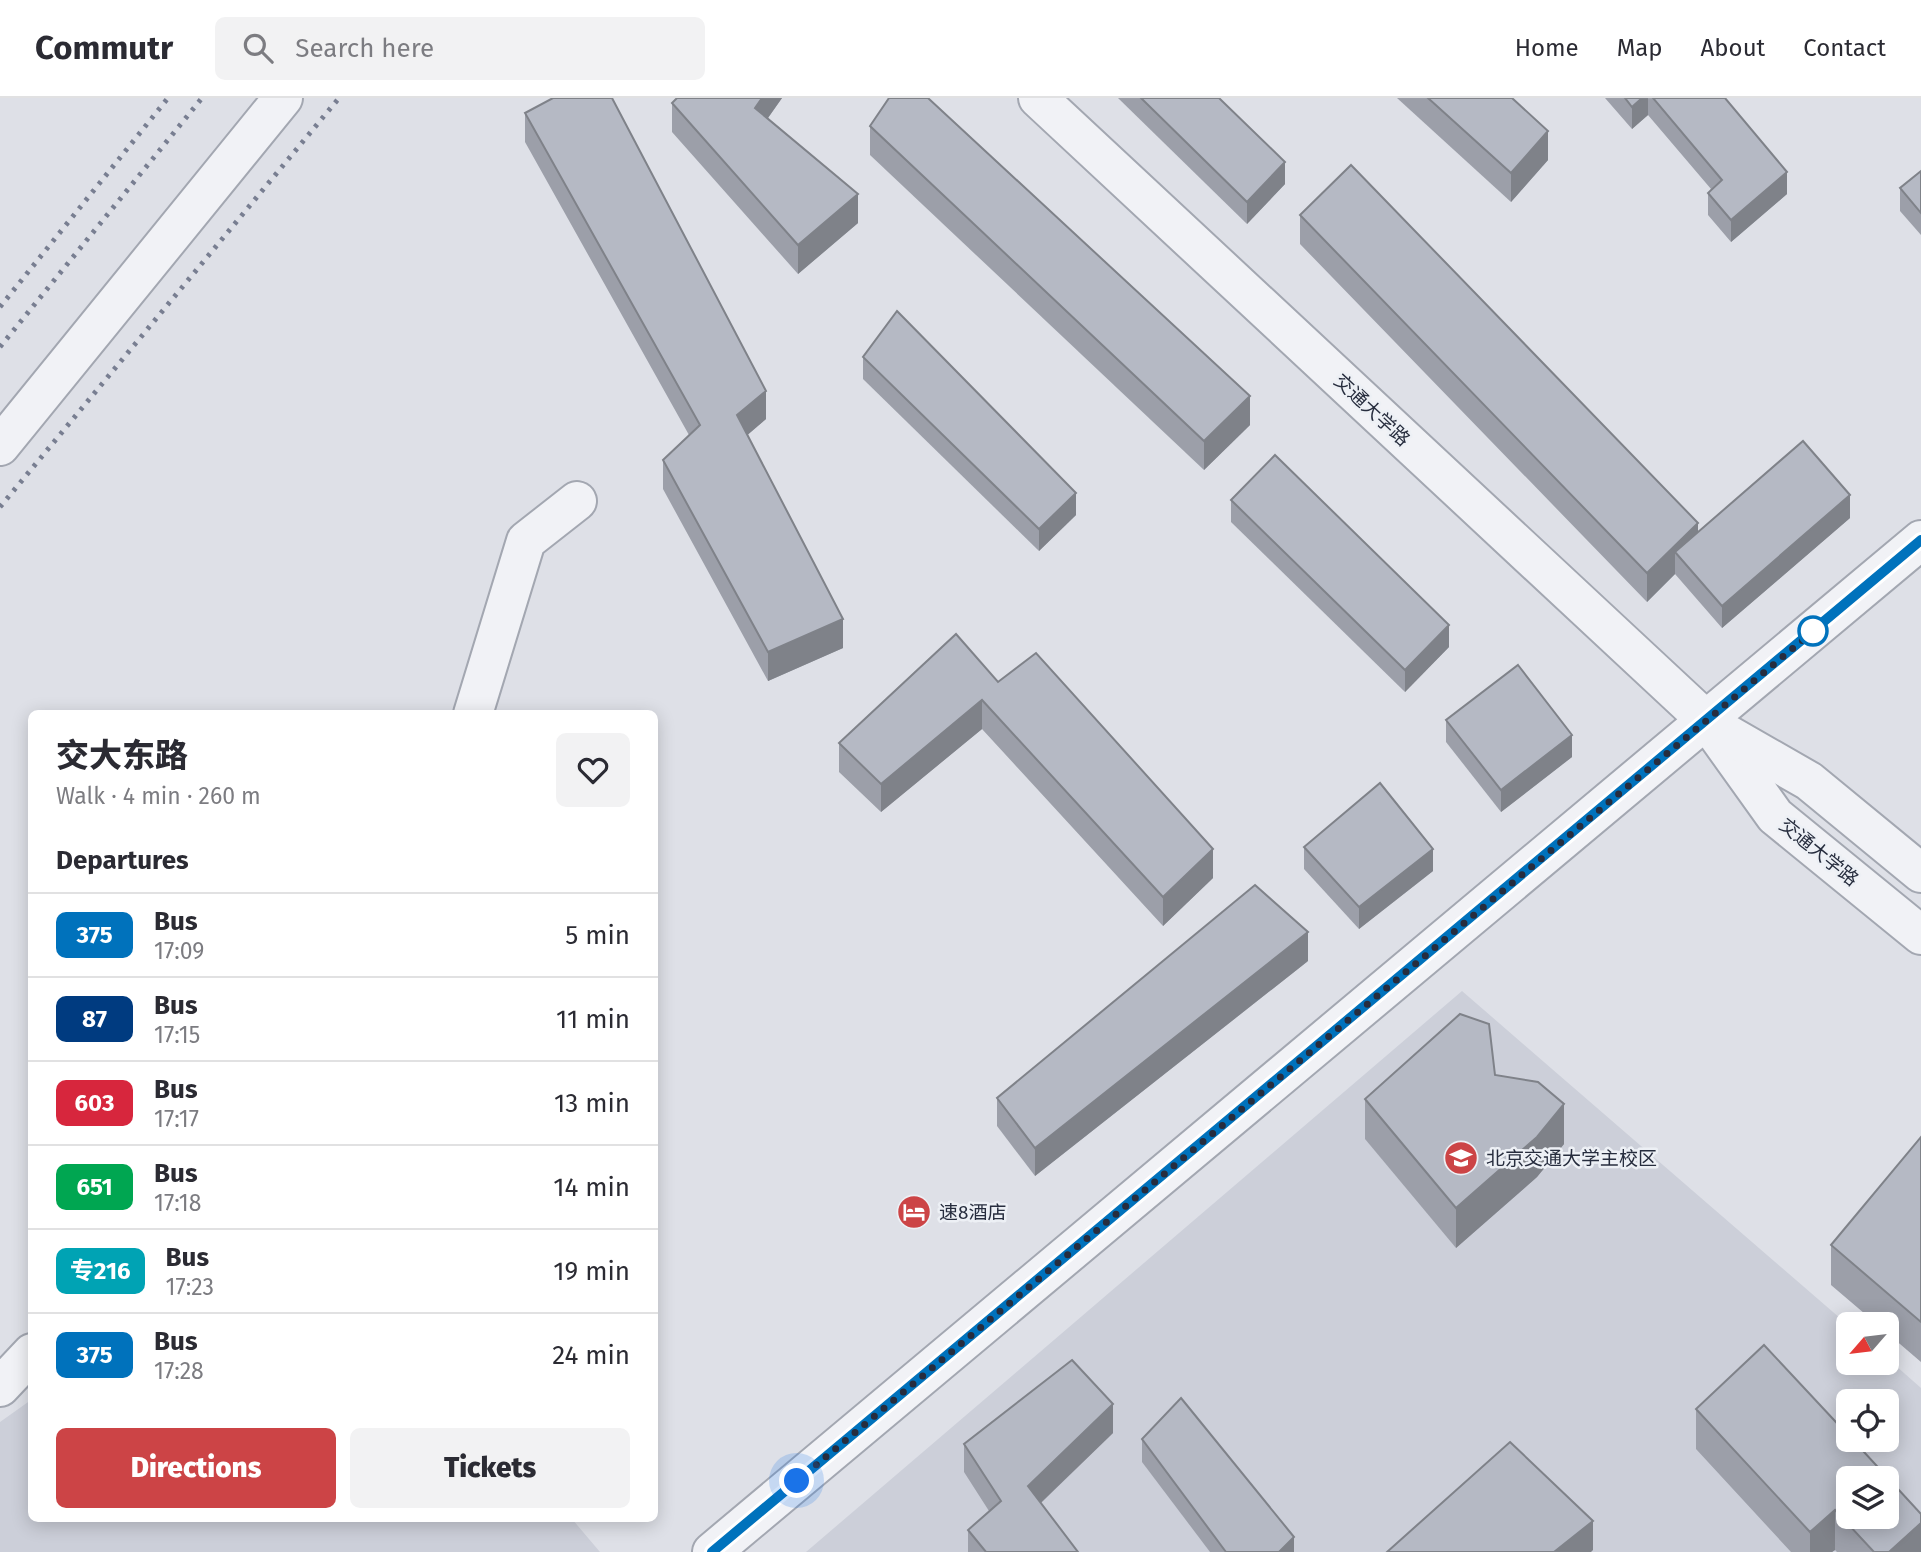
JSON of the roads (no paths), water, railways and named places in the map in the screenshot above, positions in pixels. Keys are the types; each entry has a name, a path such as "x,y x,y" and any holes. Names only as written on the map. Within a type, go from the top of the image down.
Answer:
{"street":[{"path":"0,446 283,98"},
{"name":"交通大学路","path":"1038,98 1707,721 1775,816 1921,935"},
{"path":"473,710 526,541 577,501"},
{"path":"712,1552 1921,540"},
{"name":"交通大学路","path":"1707,721 1809,781 1921,873"},
{"path":"0,1387 28,1357"}],"railway":[{"path":"0,307 168,98"},
{"path":"0,347 202,98"},
{"path":"0,507 339,98"}],"place":[{"name":"北京交通大学主校区","path":"1461,1158"},
{"name":"速8酒店","path":"914,1212"}]}
